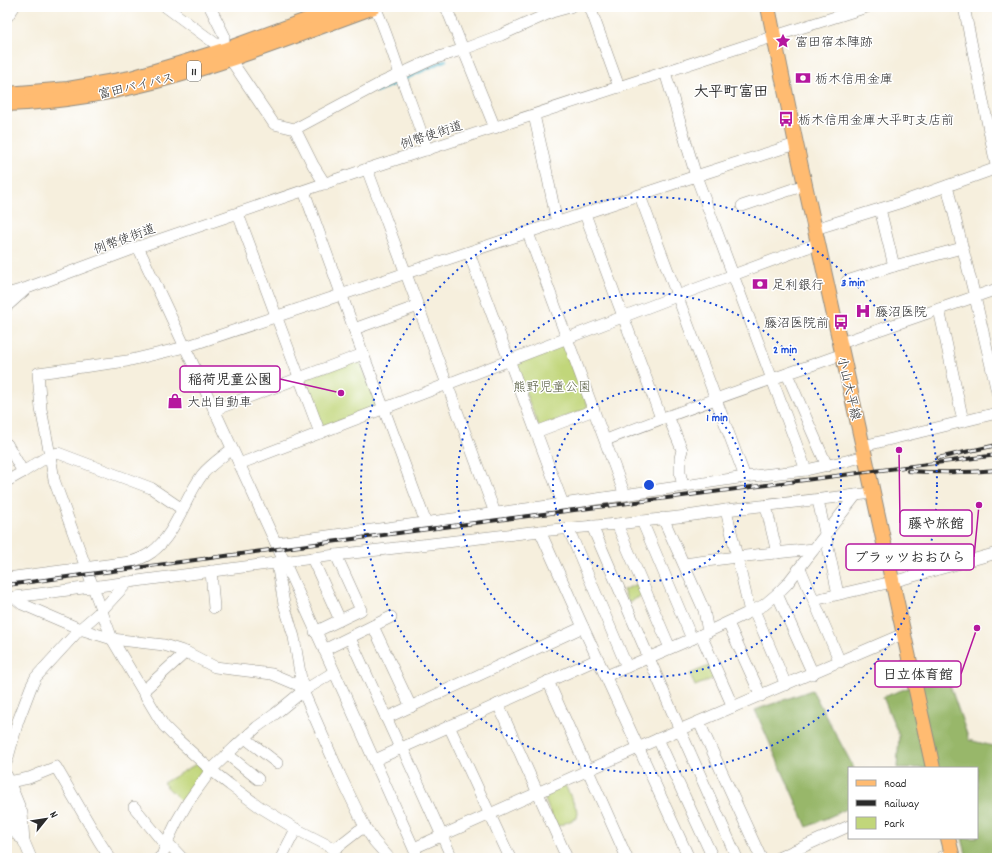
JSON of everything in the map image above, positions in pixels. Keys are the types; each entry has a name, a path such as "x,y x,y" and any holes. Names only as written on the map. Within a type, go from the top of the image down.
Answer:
{"main road":[{"name":"富田バイパス","path":"7,104 24,104 70,99 135,87 185,74 342,7"},
{"name":"富田バイパス","path":"7,94 68,89 131,78 182,63 227,55 374,7"},
{"name":"小山大平線","path":"768,7 796,144 874,493 903,634 933,767"},
{"path":"948,839 948,856"}],"street":[{"path":"7,17 14,7"},
{"path":"166,7 227,55 274,124 294,129 381,83 433,59 501,35 552,12 570,7"},
{"path":"210,7 224,35 227,55"},
{"path":"374,7 381,21 400,75 416,113 428,150"},
{"path":"446,7 495,128"},
{"path":"590,7 619,87"},
{"name":"例幣使街道","path":"7,294 324,184 866,7"},
{"path":"815,229 880,209 997,169 964,7"},
{"path":"666,72 696,176 806,470"},
{"path":"534,115 557,223"},
{"path":"294,129 324,184"},
{"path":"365,827 358,831 334,853 260,807 211,770 164,726 112,639 54,480 41,409 38,373 127,361 185,347 796,144"},
{"path":"367,170 496,513"},
{"path":"742,206 805,185"},
{"path":"947,186 997,392"},
{"path":"304,191 426,523"},
{"path":"640,196 745,477"},
{"path":"880,209 894,266"},
{"path":"238,214 320,433"},
{"path":"585,214 623,317 664,417 682,450 680,458 680,474 683,486"},
{"path":"528,233 606,440 625,495"},
{"path":"239,464 677,296 819,244"},
{"path":"138,248 276,543 280,562 284,604 294,637 303,691 365,827 374,841 389,858"},
{"path":"847,281 894,266 962,248"},
{"path":"469,253 563,504"},
{"path":"7,306 27,288"},
{"path":"606,440 664,417 772,380 842,349 939,310 997,290"},
{"path":"354,329 418,306"},
{"path":"939,310 963,421"},
{"path":"214,410 363,354"},
{"path":"787,374 827,466"},
{"path":"536,432 594,410"},
{"path":"276,543 563,504 745,477 806,470 827,466 864,451 963,421 997,413"},
{"path":"7,444 23,472"},
{"path":"7,578 130,562 145,556 153,551 172,528 202,475 212,465 232,450"},
{"path":"7,480 50,455 58,453 151,488 182,509"},
{"path":"11,598 336,555 540,531 687,516 874,493"},
{"path":"606,676 728,623 764,605 787,584 856,495"},
{"path":"818,500 838,594"},
{"path":"766,506 777,553"},
{"path":"726,510 736,557 752,611 786,685"},
{"path":"663,518 704,610 700,635"},
{"path":"642,521 700,635 733,707"},
{"path":"617,524 670,648"},
{"path":"592,526 737,858"},
{"path":"568,528 627,667"},
{"path":"540,531 689,858"},
{"path":"684,564 814,549"},
{"path":"814,600 892,582 997,553"},
{"path":"316,632 361,610 336,555"},
{"path":"312,558 340,620"},
{"path":"280,562 316,632 416,853 442,835 490,813 903,634"},
{"path":"800,568 840,662"},
{"path":"211,571 214,608"},
{"path":"7,761 18,721 36,677 80,629 102,610 128,582"},
{"path":"777,594 813,674"},
{"path":"11,598 80,629 112,639 164,645 186,652 215,667 272,674 298,685 303,691"},
{"path":"324,650 391,617"},
{"path":"728,623 761,696"},
{"path":"373,626 411,706"},
{"path":"386,718 583,627"},
{"path":"350,638 452,858"},
{"path":"143,691 186,652"},
{"path":"375,760 598,659"},
{"path":"161,857 176,821 211,770 245,738 303,691 334,672"},
{"path":"548,681 627,858"},
{"path":"498,704 568,858"},
{"path":"699,722 761,858"},
{"path":"449,726 510,858"},
{"path":"245,738 277,763"},
{"path":"658,739 713,858"},
{"path":"227,754 258,779"},
{"path":"24,842 22,813 8,778 29,778 56,767 110,858"},
{"path":"7,801 31,858"},
{"path":"134,807 162,841 167,842 182,858"},
{"path":"7,822 24,842"},
{"path":"778,858 848,826"},
{"path":"280,858 296,829"}],"green space":[{"name":"熊野児童公園","path":"560,345 565,346 589,408 539,427 514,364"},
{"path":"359,358 378,407 322,427 304,379"},
{"path":"639,583 644,595 628,602 623,590"},
{"path":"709,666 714,678 695,686 690,674"},
{"path":"946,674 969,740 997,747 997,858 967,858 962,839 978,839 978,767 897,767 899,736 883,697"},
{"path":"812,690 853,767 848,767 848,808 807,827 755,710"},
{"path":"198,763 206,774 184,804 163,783"},
{"path":"565,785 578,812 577,818 556,827 543,795"}],"waterway":[{"path":"573,9 580,7"},
{"path":"405,79 446,60"},
{"path":"376,92 399,82"}],"railway":[{"path":"938,458 997,445"},
{"path":"7,585 997,455"},
{"path":"908,471 975,472 997,470"}],"place":[{"name":"富田宿本陣跡","path":"783,41"},
{"name":"栃木信用金庫","path":"803,78"},
{"name":"栃木信用金庫大平町支店前","path":"786,119"},
{"name":"足利銀行","path":"760,284"},
{"name":"藤沼医院","path":"863,311"},
{"name":"藤沼医院前","path":"841,322"},
{"name":"稲荷児童公園","path":"341,393"},
{"name":"大出自動車","path":"175,401"},
{"name":"藤や旅館","path":"899,450"},
{"name":"プラッツおおひら","path":"979,505"},
{"name":"日立体育館","path":"977,628"}],"district":[{"name":"大平町富田","path":"731,91"}]}
